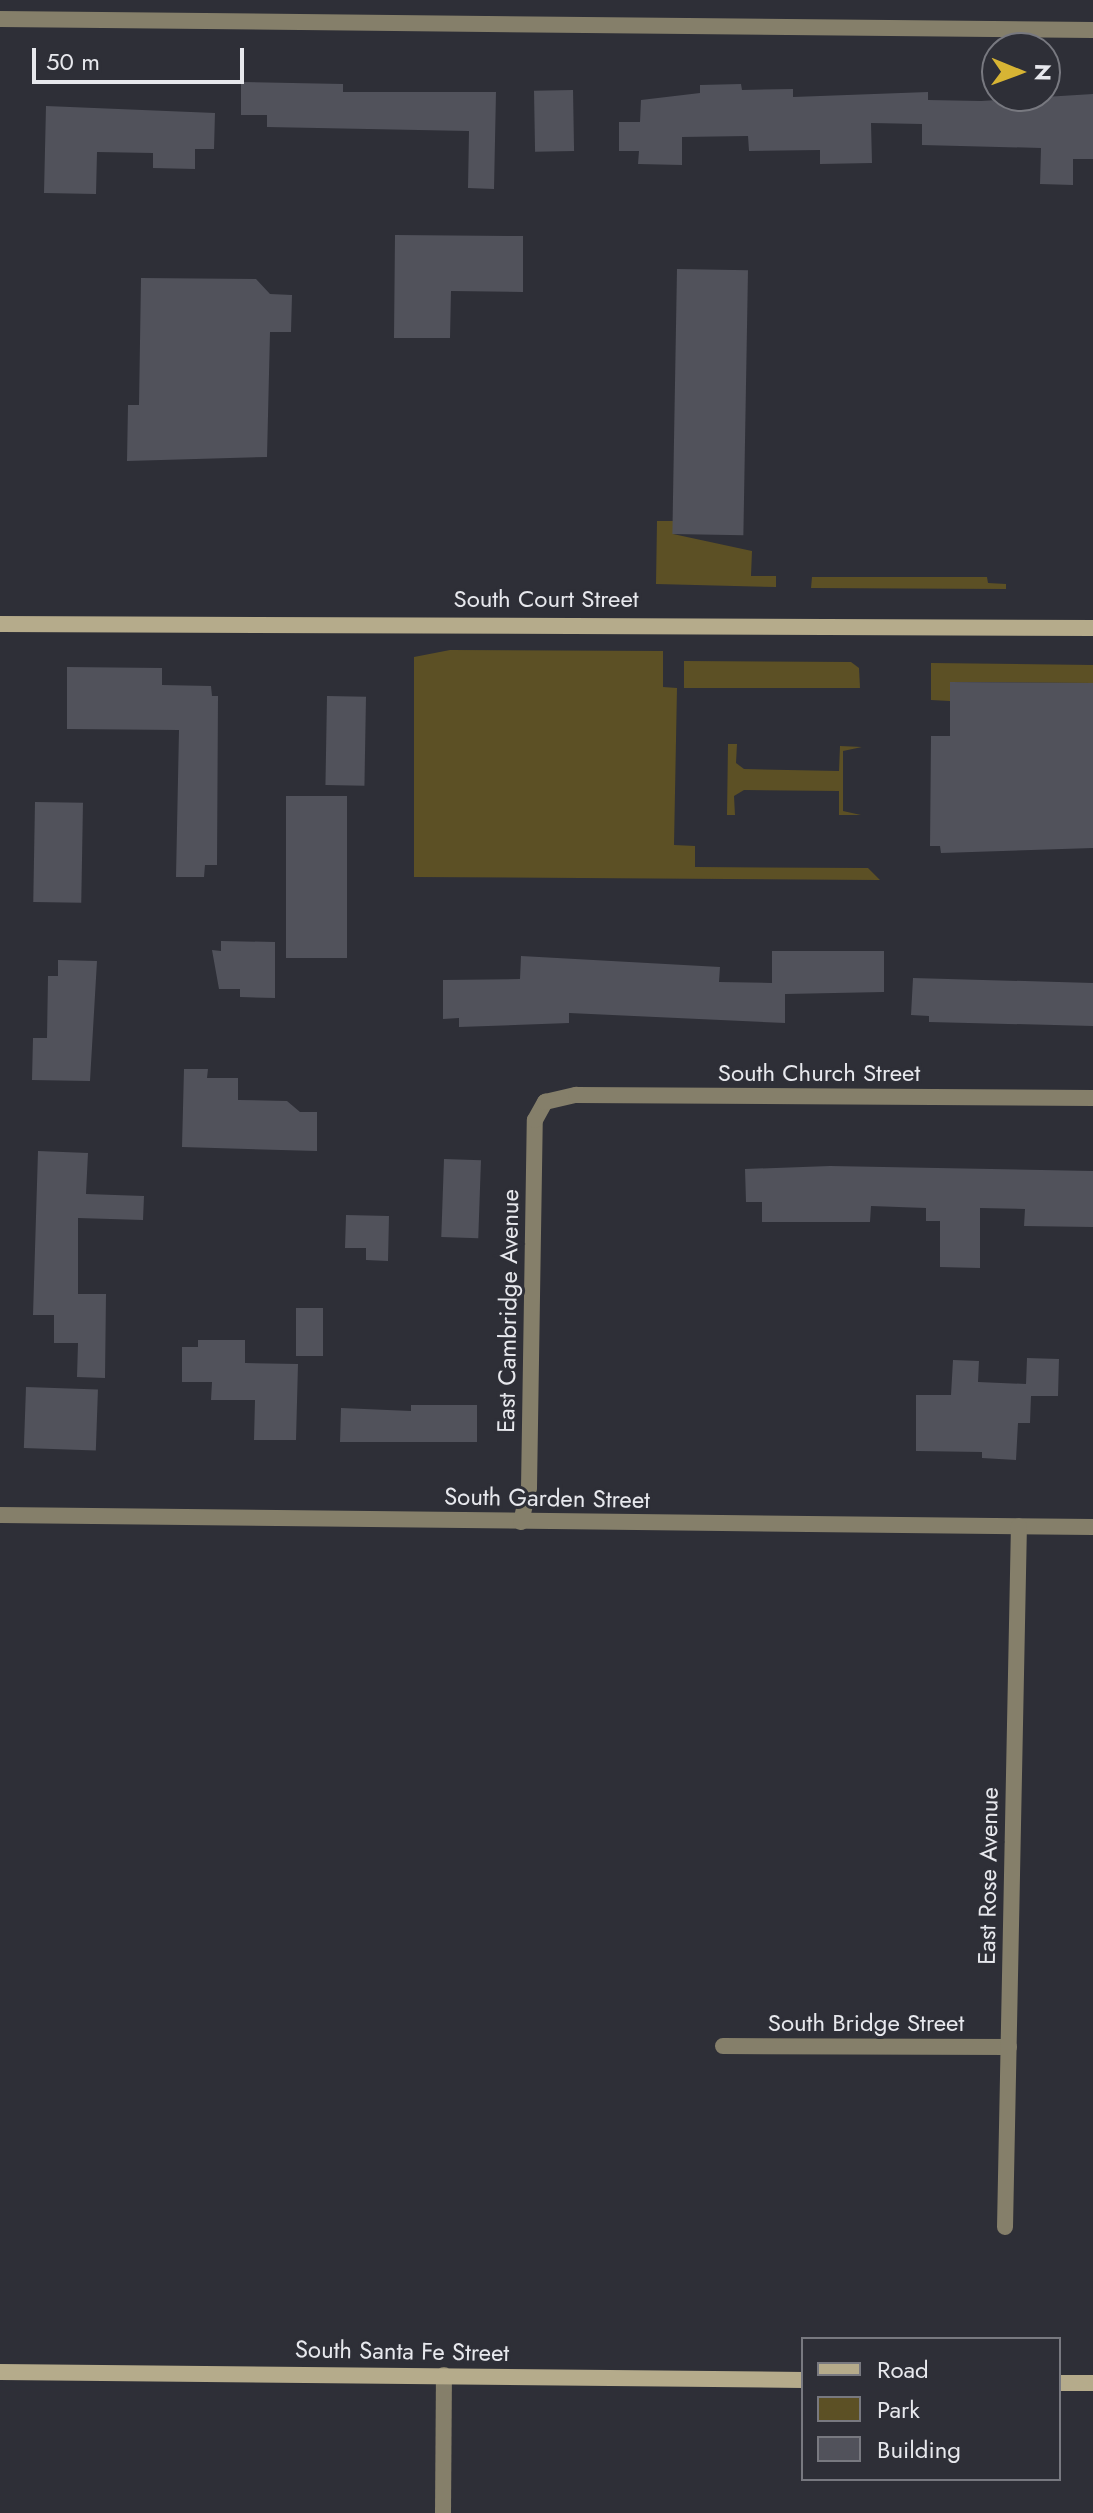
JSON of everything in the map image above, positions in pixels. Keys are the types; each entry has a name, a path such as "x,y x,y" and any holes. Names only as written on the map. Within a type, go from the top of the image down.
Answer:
{"street":[{"path":"0,19 1093,30"},
{"name":"South Court Street","path":"0,624 1093,628"},
{"name":"South Church Street","path":"545,1102 576,1095 1093,1098"},
{"name":"East Cambridge Avenue","path":"521,1522 529,1488 535,1120 545,1102"},
{"name":"South Garden Street","path":"0,1515 1093,1527"},
{"name":"East Rose Avenue","path":"1005,2227 1019,1526"},
{"name":"South Bridge Street","path":"723,2046 1009,2047"},
{"name":"South Santa Fe Street","path":"0,2372 801,2380"},
{"path":"443,2513 444,2375"},
{"path":"1061,2383 1093,2383"}],"green space":[{"path":"657,521 673,521 673,534 752,551 751,576 776,576 776,587 656,584"},
{"path":"812,577 987,577 988,583 1006,584 1006,589 811,588"},
{"path":"450,650 663,651 663,687 677,688 674,845 695,846 695,867 868,868 880,880 414,877 414,657"},
{"path":"684,661 851,662 859,668 860,688 684,688"},
{"path":"931,663 1093,665 1093,683 951,682 950,701 931,700"},
{"path":"728,744 737,744 736,763 744,769 839,771 840,746 862,747 843,751 843,811 861,815 839,815 839,791 744,790 734,796 735,815 727,815"}],"building":[{"path":"241,82 343,84 343,92 496,92 494,189 468,188 469,131 267,127 267,115 241,115"},
{"path":"741,84 742,90 793,89 793,97 928,92 928,100 981,101 981,112 1061,112 1061,96 1093,94 1093,159 1073,159 1073,185 1040,184 1041,148 922,145 922,124 871,123 872,163 820,164 820,150 749,151 748,136 682,137 682,165 638,164 639,151 619,151 619,122 640,122 641,100 700,93 700,85"},
{"path":"573,90 574,151 535,152 534,91"},
{"path":"46,106 215,113 214,149 195,149 195,169 153,168 153,153 97,152 96,194 44,193"},
{"path":"395,235 523,236 523,292 451,291 450,338 394,338"},
{"path":"677,269 748,270 743,535 672,534"},
{"path":"141,278 256,279 270,294 292,295 291,332 270,332 267,457 127,461 128,405 139,405"},
{"path":"67,667 162,668 162,685 211,686 212,696 218,696 217,865 205,865 204,877 176,877 179,730 67,729"},
{"path":"950,682 1093,683 1093,848 941,853 940,846 930,846 931,736 950,736"},
{"path":"327,696 366,697 364,786 325,785"},
{"path":"286,796 347,796 347,958 286,958"},
{"path":"35,802 83,803 81,903 33,902"},
{"path":"221,941 275,942 275,998 240,997 240,989 219,989 212,950 221,951"},
{"path":"772,951 884,951 884,992 785,994 785,1023 569,1013 569,1023 459,1027 459,1018 443,1019 443,980 520,979 521,956 720,967 719,982 772,983"},
{"path":"58,960 97,961 90,1081 32,1080 33,1038 47,1038 48,976 58,976"},
{"path":"913,978 1093,983 1093,1026 929,1022 929,1016 911,1015"},
{"path":"184,1069 208,1069 207,1078 238,1078 238,1100 287,1101 300,1112 317,1112 317,1151 182,1147"},
{"path":"38,1151 88,1153 86,1194 144,1196 143,1220 78,1218 78,1294 106,1294 105,1378 77,1377 78,1343 54,1343 54,1315 33,1315"},
{"path":"444,1159 481,1160 478,1238 441,1237"},
{"path":"830,1166 1093,1171 1093,1227 1024,1226 1025,1209 980,1208 980,1268 940,1267 940,1221 926,1221 926,1208 871,1206 870,1222 762,1222 762,1202 746,1202 745,1169"},
{"path":"346,1215 389,1216 388,1261 366,1260 366,1248 345,1248"},
{"path":"296,1308 323,1308 323,1356 296,1356"},
{"path":"198,1340 245,1340 245,1363 298,1364 296,1440 254,1440 255,1400 211,1400 212,1382 182,1382 182,1347 198,1347"},
{"path":"1027,1358 1059,1359 1058,1396 1031,1396 1030,1423 1018,1423 1016,1460 982,1458 982,1452 916,1451 916,1395 951,1395 953,1360 979,1361 978,1382 1026,1384"},
{"path":"26,1387 98,1390 96,1450 24,1448"},
{"path":"411,1405 477,1405 477,1442 340,1442 341,1408 411,1411"}]}
